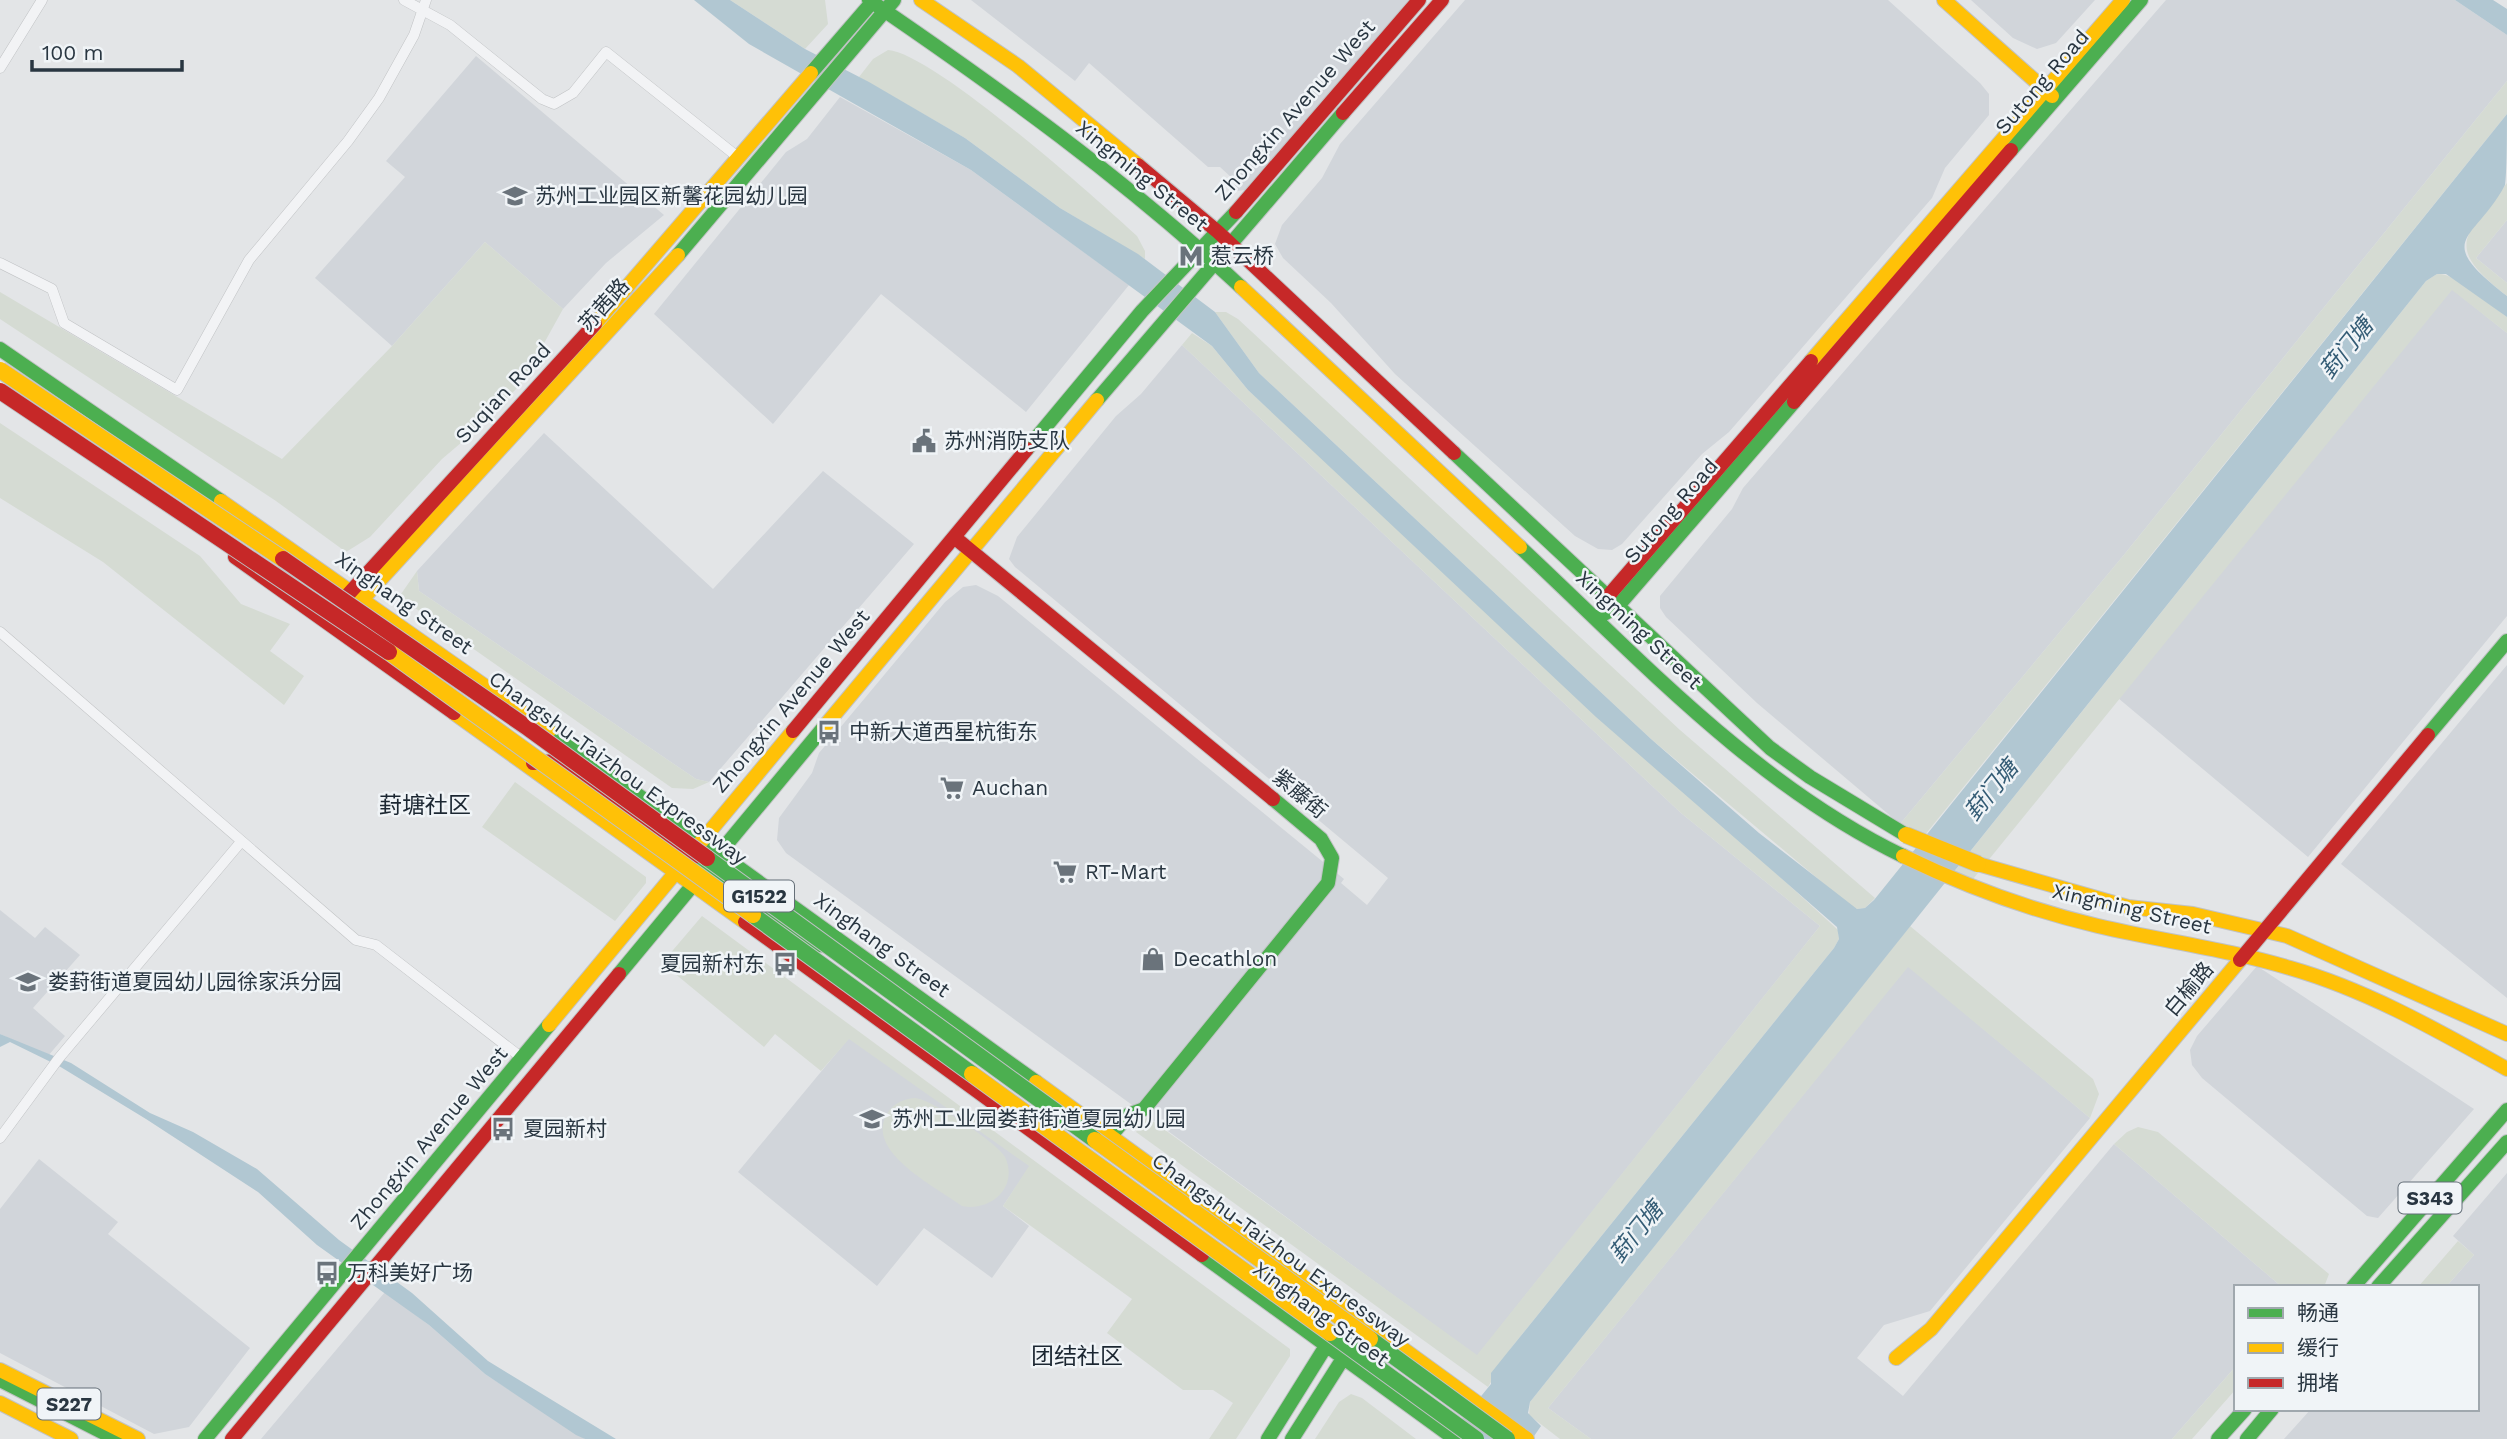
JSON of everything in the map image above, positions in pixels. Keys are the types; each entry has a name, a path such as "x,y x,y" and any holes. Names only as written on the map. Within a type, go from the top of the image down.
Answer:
{"main road":[{"name":"Xingming Street","path":"921,0 1018,66 1223,237 1770,748 1810,777 1906,835 1978,864 2129,907 2193,914 2264,931 2312,947 2507,1034"},
{"name":"Zhongxin Avenue West","path":"232,1439 1213,261 1223,237 1419,0"},
{"name":"Zhongxin Avenue West","path":"205,1439 1142,311 1200,249 1223,237 1442,0"},
{"path":"1944,0 2050,95"},
{"name":"Sutong Road","path":"2050,95 2123,0"},
{"name":"Sutong Road","path":"1596,618 2050,95 2141,0"},
{"name":"Xingming Street","path":"879,2 1001,90 1200,249 1747,757 1793,793 1893,852 1962,883 2093,925 2292,968 2349,988 2426,1025 2507,1069"},
{"name":"苏茜路","path":"330,624 364,600 681,253 879,2"},
{"name":"Suqian Road","path":"330,624 350,590 595,324 739,158 807,92"},
{"name":"Xinghang Street","path":"0,349 350,590 719,853 1527,1439"},
{"name":"Changshu-Taizhou Expressway","path":"0,370 352,605 528,728 1507,1439"},
{"name":"Xinghang Street","path":"0,392 693,884 1455,1439"},
{"name":"Changshu-Taizhou Expressway","path":"0,392 353,626 1476,1439"},
{"name":"紫藤街","path":"954,537 1316,835 1328,847 1332,858 1328,883 1144,1109 1128,1115 1110,1137"},
{"name":"白榆路","path":"1896,1358 1931,1329 2507,641"},
{"path":"524,764 555,761 688,857 719,853"},
{"path":"676,872 705,869 809,944 850,948"},
{"name":"S343","path":"2355,1285 2507,1110"},
{"name":"S343","path":"2380,1285 2507,1142"},
{"path":"373,1238 388,1251"},
{"path":"1268,1439 1349,1310"},
{"path":"1292,1439 1365,1322"},
{"name":"S227","path":"0,1370 138,1439"},
{"path":"0,1380 116,1439"},
{"path":"0,1403 71,1439"},
{"name":"S227","path":"0,1411 55,1439"},
{"path":"2218,1439 2243,1411"},
{"path":"2247,1439 2270,1411"}],"street":[{"path":"0,68 42,0"},
{"path":"404,0 450,25 542,99 554,104 573,93 606,52 739,158"},
{"path":"0,263 52,289 64,323 177,390 249,260 348,141 379,98 414,35 426,0"},
{"path":"0,632 240,843 356,940 376,945 522,1058"},
{"path":"0,1138 56,1063 240,843"}],"shaded area":[{"path":"730,0 825,0 828,24 805,49"},
{"path":"971,0 1414,0 1252,189 1237,191 1233,179 1220,167 1208,167 1089,63 1075,81"},
{"path":"1465,0 1888,0 1989,94 1989,115 1945,168 1932,198 1729,432 1702,454 1622,544 1612,550 1598,549 1575,536 1395,374 1331,303 1283,258 1275,244 1282,225 1322,178 1340,144"},
{"path":"1971,0 2095,0 2056,43 2037,49 2013,38"},
{"path":"2166,0 2455,0 2507,35 2507,81 2123,556 1900,824 1757,703 1666,617 1660,608 1660,596 1732,509 1743,488"},
{"path":"888,50 910,57 940,75 1014,130 1137,236 1145,251 1145,259 1060,208 965,138 859,77 873,59"},
{"name":"苏州工业园区新馨花园幼儿园","path":"476,56 664,215 606,263 563,309 485,242 392,346 315,278 405,177 386,161"},
{"path":"2507,81 2507,114 1920,841 1900,824 2123,556"},
{"path":"840,97 971,170 1129,285 1026,412 881,294 773,424 654,314 786,152 807,139"},
{"path":"2507,183 2507,220 2476,258 2507,283 2507,296 2474,265 2468,253 2467,241 2471,229"},
{"path":"2507,220 2507,283 2476,258"},
{"path":"485,242 563,309 522,383 475,431 442,459 370,537 346,552 276,501 0,319 0,292 282,459 392,346"},
{"path":"2437,274 2464,284 2507,317 2507,333 2452,290 1969,884 1953,873 2426,281"},
{"path":"2452,289 2507,333 2507,616 2308,857 2118,698"},
{"path":"1215,312 1226,312 1238,319 1680,730 1875,898 1865,908 1857,909 1848,904 1651,739 1259,373"},
{"path":"1192,333 1212,346 1248,390 1838,930 1839,939 1834,948 1511,1348 1488,1387 1136,1132 1147,1117 1477,1355 1820,926 1681,813 1182,345"},
{"path":"1182,345 1681,813 1820,926 1477,1356 786,853 777,840 779,818 812,773 819,753 945,602 963,587 976,585 998,596 1344,879 1341,883 1367,905 1388,878 1015,567 1009,559 1017,537 1116,416 1141,394"},
{"path":"0,423 200,556 241,604 290,624 270,651 304,676 284,705 103,562 0,498"},
{"path":"544,433 713,589 823,471 914,544 709,782 696,779 419,591 417,571"},
{"path":"417,571 419,591 696,779 709,782 693,789 672,788 408,603 401,594"},
{"path":"2507,665 2507,998 2341,864"},
{"path":"515,782 646,877 646,883 615,921 482,827"},
{"name":"娄葑街道夏园幼儿园徐家浜分园","path":"0,910 35,938 45,927 80,955 33,1008 65,1036 48,1056 0,1034"},
{"path":"702,916 1290,1349 1290,1356 1236,1439 1209,1439 1233,1403 1213,1390 1183,1390 1107,1333 1132,1299 1003,1206 1029,1166 849,1039 821,1071 775,1034 764,1047 662,963"},
{"path":"1910,926 2093,1079 2099,1094 2090,1118 1908,967 1548,1408 1591,1439 1560,1439 1529,1415 1530,1402"},
{"path":"1908,966 2090,1118 1930,1311 1884,1325 1857,1358 1903,1396 2114,1144 2280,1285 2234,1285 2234,1368 2172,1439 1591,1439 1548,1408"},
{"path":"2257,966 2474,1109 2378,1218 2367,1216 2202,1078 2192,1065 2190,1050 2197,1036"},
{"name":"苏州工业园娄葑街道夏园幼儿园","path":"849,1038 1030,1166 1003,1206 1029,1226 992,1278 924,1228 877,1286 738,1172"},
{"path":"915,1098 949,1113 1000,1150 1005,1157 1008,1178 1000,1195 983,1205 962,1206 908,1169 896,1157 887,1144 883,1131 885,1118 897,1104"},
{"path":"2138,1127 2158,1132 2329,1274 2325,1285 2280,1285 2114,1144 2127,1132"},
{"path":"39,1159 118,1222 108,1234 250,1348 189,1427 154,1434 0,1353 0,1209"},
{"path":"2507,1173 2507,1439 2284,1439 2309,1411 2479,1411 2479,1285 2448,1285 2474,1255 2453,1236"},
{"path":"2458,1241 2474,1255 2448,1285 2420,1285"},
{"name":"万科美好广场","path":"385,1292 429,1325 485,1374 585,1439 261,1439"},
{"path":"2234,1368 2234,1391 2192,1439 2172,1439"},
{"path":"1351,1394 1362,1398 1416,1439 1315,1439 1339,1402"}],"water":[{"name":"葑门塘","path":"694,0 730,0 805,49 869,82 965,138 1060,208 1138,254 1215,312 1259,373 1651,739 1759,833 1857,909 1865,908 1874,900 2507,114 2505,185 2472,230 2466,240 2465,250 2470,262 2507,296 2507,317 2446,274 2437,274 2426,281 1530,1402 1528,1413 1541,1426 1532,1439 1446,1439 1491,1384 1491,1373 1834,948 1839,939 1837,927 1596,717 1248,390 1212,346 971,170 749,44"},
{"path":"2455,0 2493,0 2507,9 2507,35"},
{"path":"0,1034 71,1063 150,1113 193,1132 257,1169 339,1240 412,1293 488,1361 616,1439 585,1439 576,1435 485,1374 429,1325 317,1245 258,1192 59,1066 10,1042 0,1047"}],"traffic: fast":[{"path":"869,0 1107,172 1241,287"},
{"path":"811,73 874,0"},
{"path":"678,255 894,0"},
{"path":"2011,150 2141,0"},
{"path":"1097,400 1343,113"},
{"path":"1027,449 1142,311 1236,212"},
{"path":"0,349 221,501"},
{"path":"1596,618 1617,607 1794,402"},
{"path":"1454,453 1770,748 1810,777 1906,835"},
{"path":"1520,547 1654,675 1748,756 1849,827 1903,856"},
{"path":"2428,735 2507,641"},
{"path":"619,974 824,727"},
{"path":"549,731 1036,1082"},
{"path":"1110,1137 1128,1115 1144,1109 1328,883 1332,858 1321,839 1273,799"},
{"path":"707,858 1095,1140"},
{"path":"696,870 705,869 809,944 831,946"},
{"path":"753,915 972,1074"},
{"path":"205,1439 549,1025"},
{"path":"2355,1285 2507,1110"},
{"path":"2380,1285 2507,1142"},
{"path":"1202,1255 1455,1439"},
{"path":"1330,1333 1476,1439"},
{"path":"1268,1439 1331,1338"},
{"path":"1370,1339 1507,1439"},
{"path":"1292,1439 1349,1349"},
{"path":"0,1380 116,1439"},
{"path":"2218,1439 2243,1411"},
{"path":"2247,1439 2270,1411"}],"traffic: slow":[{"path":"921,0 1018,66 1138,165"},
{"path":"1944,0 2052,96"},
{"path":"1811,361 2123,0"},
{"path":"595,324 811,73"},
{"path":"357,605 678,255"},
{"path":"1241,287 1520,547"},
{"path":"0,370 283,559"},
{"path":"824,727 1097,400"},
{"path":"221,501 549,731"},
{"path":"389,652 753,915"},
{"path":"454,713 745,922"},
{"path":"549,1025 793,731"},
{"path":"1906,835 1978,864"},
{"path":"1903,856 1974,887 2048,913 2242,956 2319,977 2401,1012 2507,1069"},
{"path":"1978,864 2128,907 2193,914 2287,936 2507,1034"},
{"path":"1896,1358 1931,1329 2240,960"},
{"path":"972,1074 1330,1333"},
{"path":"1036,1082 1527,1439"},
{"path":"1095,1140 1370,1339"},
{"path":"0,1370 138,1439"},
{"path":"0,1403 71,1439"}],"traffic: jam":[{"path":"1236,212 1419,0"},
{"path":"1343,113 1442,0"},
{"path":"1794,402 2011,150"},
{"path":"1138,165 1218,232 1454,453"},
{"path":"344,599 595,324"},
{"path":"1603,602 1811,361"},
{"path":"0,391 389,652"},
{"path":"793,731 1027,449"},
{"path":"954,537 1273,799"},
{"path":"235,557 454,713"},
{"path":"283,559 528,728 707,858"},
{"path":"2240,960 2428,735"},
{"path":"533,763 555,761 688,857 699,856"},
{"path":"745,922 1202,1255"},
{"path":"232,1439 619,974"}],"place":[{"name":"苏州工业园区新馨花园幼儿园","path":"515,196"},
{"name":"惹云桥","path":"1191,256"},
{"name":"苏州消防支队","path":"924,441"},
{"name":"中新大道西星杭街东","path":"829,732"},
{"name":"Auchan","path":"952,788"},
{"name":"RT-Mart","path":"1065,872"},
{"name":"Decathlon","path":"1153,959"},
{"name":"夏园新村东","path":"785,964"},
{"name":"娄葑街道夏园幼儿园徐家浜分园","path":"28,982"},
{"name":"苏州工业园娄葑街道夏园幼儿园","path":"872,1119"},
{"name":"夏园新村","path":"503,1129"},
{"name":"万科美好广场","path":"327,1273"}],"district":[{"name":"葑塘社区","path":"425,805"},
{"name":"团结社区","path":"1077,1356"}]}
